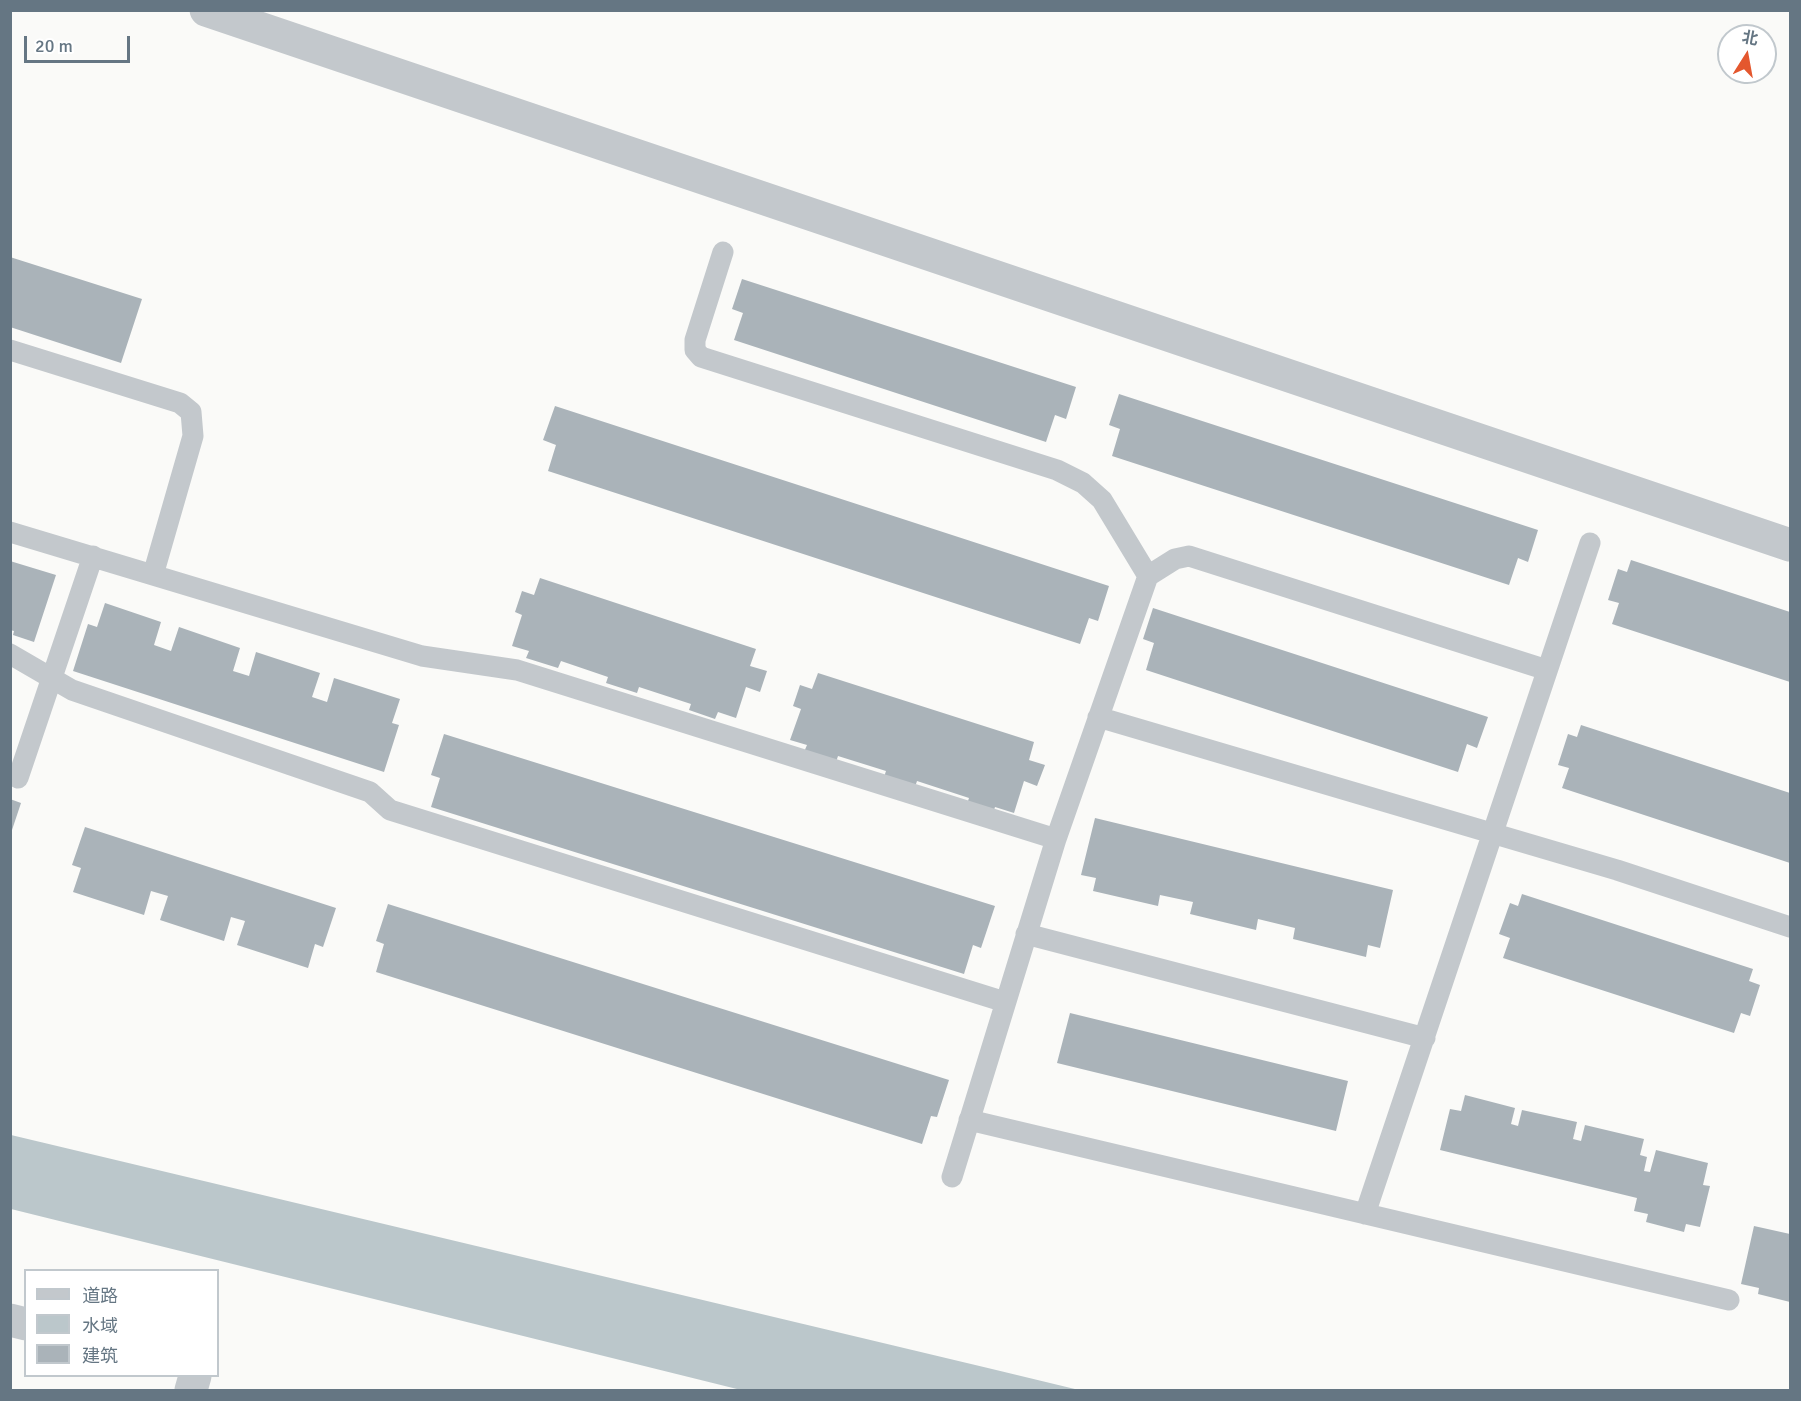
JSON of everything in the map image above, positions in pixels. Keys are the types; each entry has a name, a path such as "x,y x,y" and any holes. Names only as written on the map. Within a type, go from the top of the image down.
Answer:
{"street":[{"path":"206,10 1791,545"}],"lane":[{"path":"723,252 695,340 695,350 701,357 1057,470 1083,483 1102,500 1148,576"},
{"path":"10,350 180,403 192,412 193,436 153,575"},
{"path":"10,532 422,656 517,670 1056,839"},
{"path":"1365,1214 1590,543"},
{"path":"18,778 93,556"},
{"path":"952,1177 1056,839 1148,576 1175,560 1189,556 1547,670"},
{"path":"10,654 72,690 370,792 390,810 1005,1002"},
{"path":"1098,717 1617,870 1791,927"},
{"path":"1026,934 1425,1038"},
{"path":"969,1120 1729,1300"}],"water":[{"path":"11,1135 1079,1390 741,1390 11,1209"}],"building":[{"path":"10,257 142,299 121,363 10,327"},
{"path":"742,279 1076,387 1066,419 1055,415 1046,442 734,340 743,313 732,309"},
{"path":"1119,394 1538,530 1528,562 1518,558 1509,585 1112,456 1120,429 1109,425"},
{"path":"555,406 1109,586 1098,621 1089,618 1080,644 548,471 556,445 543,440"},
{"path":"1631,560 1790,612 1790,682 1612,624 1619,603 1608,600 1618,569 1627,572"},
{"path":"10,561 56,575 34,642 13,635 14,631 10,630"},
{"path":"540,578 756,649 750,666 767,671 760,692 746,687 736,718 718,712 715,719 689,710 691,704 639,687 637,693 606,683 608,677 561,661 558,668 526,658 529,651 512,646 522,615 515,612 522,591 534,595"},
{"path":"105,603 161,622 154,645 171,651 179,627 240,648 233,671 249,676 256,652 320,673 312,697 327,702 334,678 400,699 392,723 399,725 384,772 73,671 88,624 97,627"},
{"path":"1153,608 1488,717 1477,748 1467,744 1458,772 1146,670 1154,643 1143,639"},
{"path":"818,673 1034,742 1029,760 1045,765 1037,786 1024,781 1014,813 995,807 993,813 967,804 969,798 917,781 915,787 884,777 886,771 838,756 836,762 804,752 807,745 790,740 801,709 793,706 800,685 812,689"},
{"path":"1581,725 1790,793 1790,863 1562,788 1569,768 1558,765 1568,734 1577,737"},
{"path":"444,734 995,906 981,948 973,945 964,974 431,807 440,778 431,775"},
{"path":"10,799 21,803 11,833 10,833"},
{"path":"1095,818 1393,890 1380,948 1368,945 1366,957 1293,939 1295,928 1258,919 1256,930 1190,914 1193,902 1160,895 1158,906 1093,891 1096,878 1081,875"},
{"path":"85,827 336,908 323,947 315,944 308,968 237,945 245,921 231,917 224,941 160,920 168,896 151,891 144,915 73,892 81,868 72,865"},
{"path":"1522,894 1753,969 1749,981 1760,985 1750,1016 1741,1013 1734,1033 1503,958 1510,938 1499,934 1510,903 1518,906"},
{"path":"388,904 949,1080 937,1117 931,1116 922,1144 376,972 384,944 376,941"},
{"path":"1070,1013 1348,1081 1336,1131 1057,1063"},
{"path":"1465,1095 1515,1108 1511,1124 1518,1126 1522,1110 1577,1122 1573,1139 1581,1141 1585,1125 1644,1139 1640,1155 1647,1157 1644,1171 1650,1172 1656,1150 1708,1163 1703,1185 1710,1186 1700,1227 1686,1224 1684,1232 1646,1222 1648,1214 1634,1211 1637,1198 1440,1150 1450,1109 1461,1111"},
{"path":"1754,1226 1790,1234 1790,1302 1758,1294 1759,1288 1741,1284"}]}
